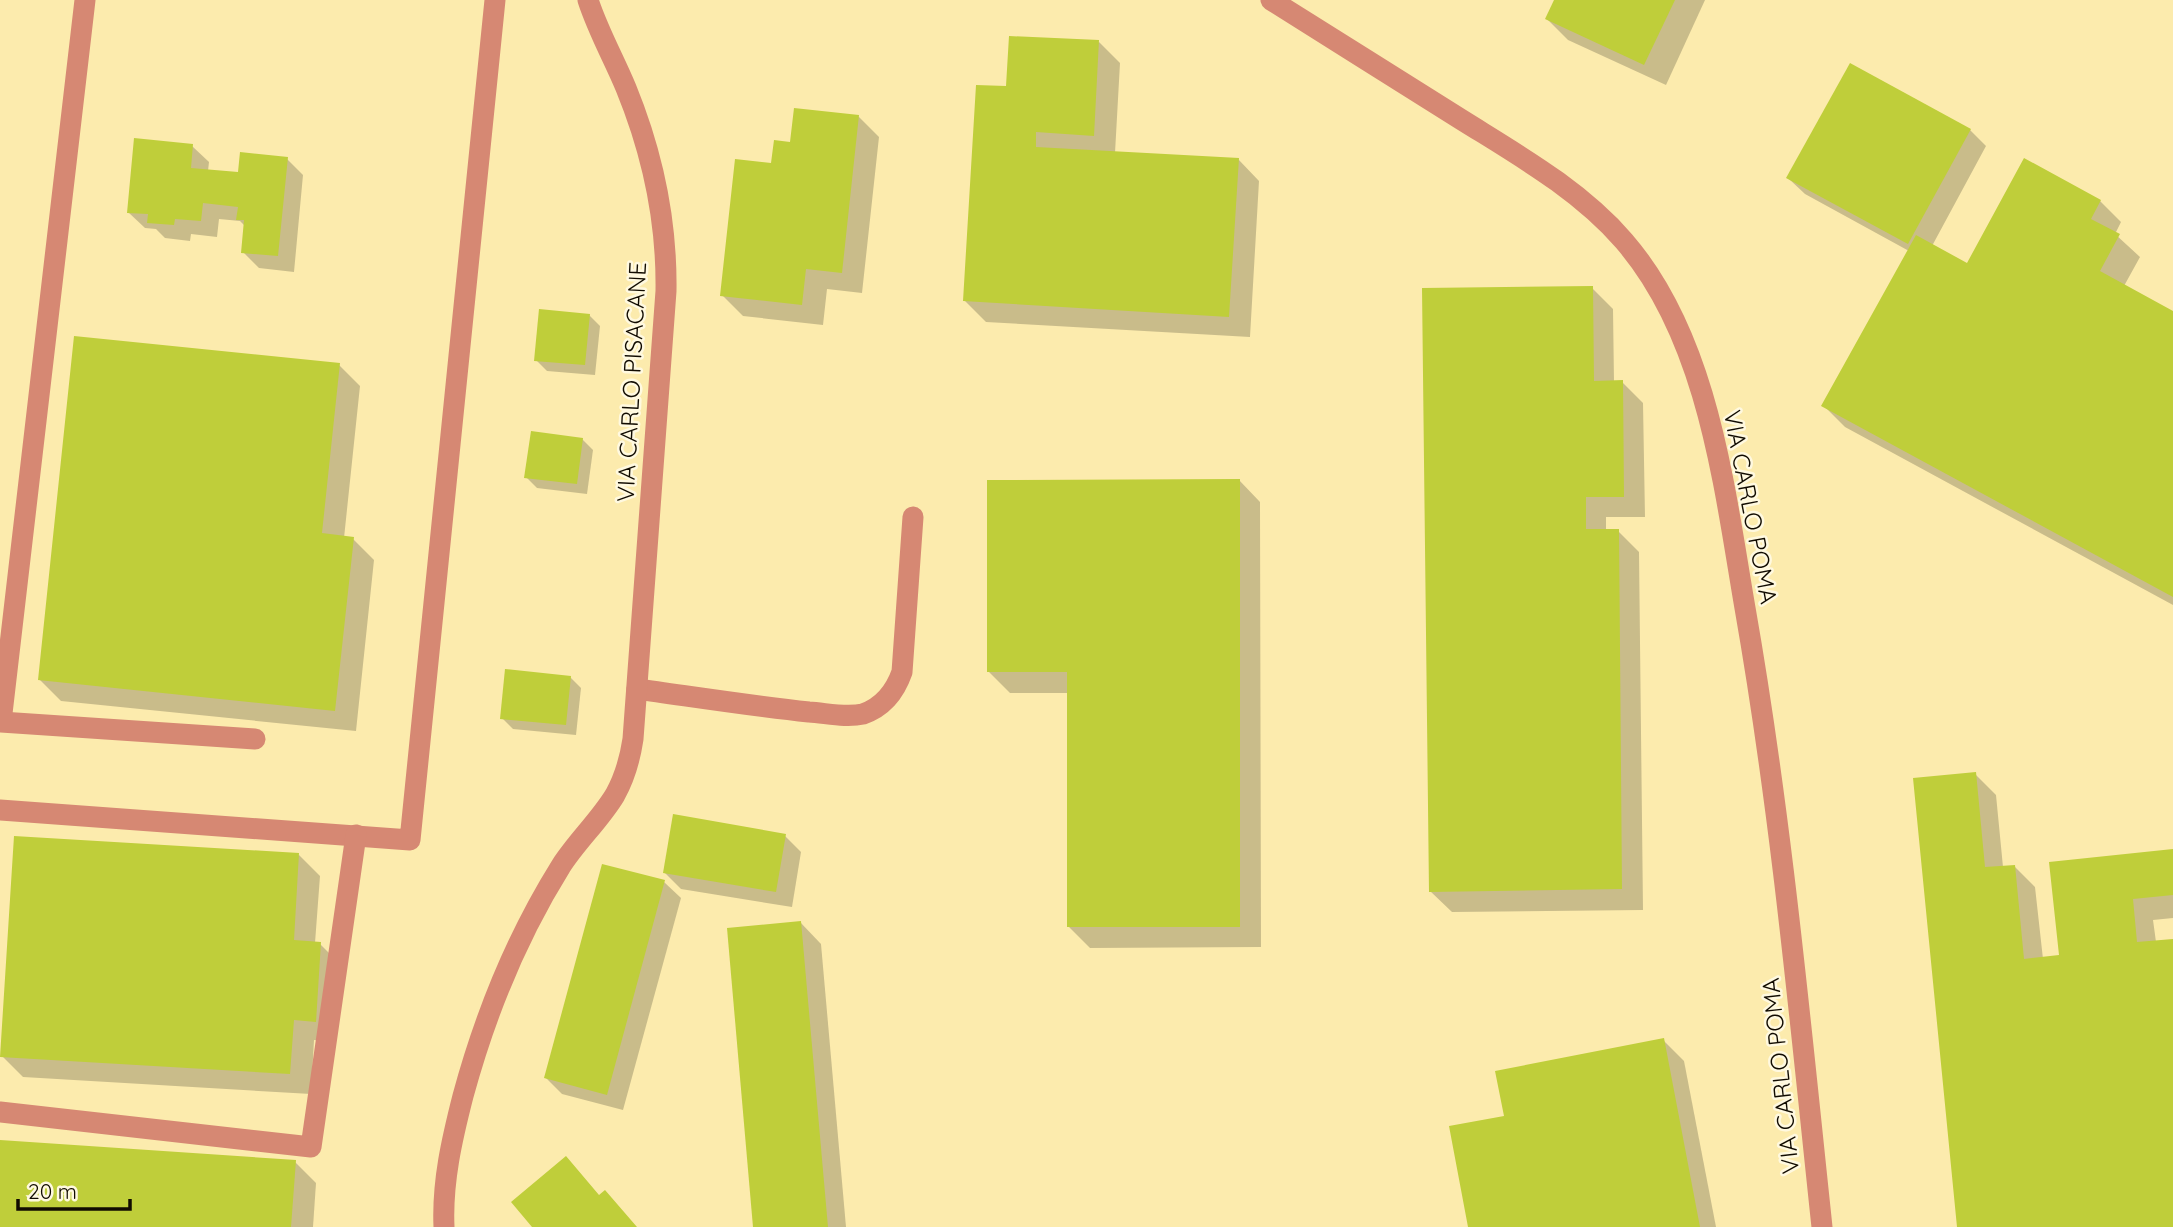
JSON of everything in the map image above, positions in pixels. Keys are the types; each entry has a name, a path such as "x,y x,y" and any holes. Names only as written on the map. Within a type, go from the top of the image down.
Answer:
{"street":[{"path":"85,0 1,722 255,739"},
{"path":"0,810 410,840 495,0"},
{"name":"VIA CARLO PISACANE","path":"444,1227 445,1184 454,1133 470,1070 494,1001 516,949 548,887 574,846 606,808 623,779 634,739 666,291 664,226 652,167 639,122 588,0"},
{"name":"VIA CARLO POMA","path":"1271,0 1530,163 1590,208 1609,224 1638,258 1675,322 1694,372 1710,427 1729,514 1756,669 1782,849 1822,1227"},
{"path":"637,689 838,715 861,714 883,703 893,691 902,672 913,517"},
{"path":"0,1112 311,1147 356,835"}],"building":[{"path":"1554,0 1675,0 1644,65 1545,19"},
{"path":"1009,36 1099,40 1094,136 1036,132 1036,147 1239,158 1229,317 963,301 976,85 1006,86"},
{"path":"1850,63 1971,129 1908,244 1786,178"},
{"path":"794,108 859,115 842,273 806,269 802,305 720,296 735,159 771,163 774,140 790,142"},
{"path":"134,138 193,144 191,168 238,172 240,152 288,157 278,256 241,253 244,220 236,220 238,207 203,203 201,221 175,219 174,225 147,223 148,214 127,213"},
{"path":"2024,158 2101,200 2091,219 2120,234 2100,271 2173,311 2173,597 1821,406 1916,235 1967,263"},
{"path":"1593,286 1594,381 1623,380 1624,497 1586,497 1586,529 1619,529 1622,889 1429,892 1422,288"},
{"path":"539,309 590,314 585,365 534,361"},
{"path":"74,336 340,363 322,533 354,537 335,711 38,680"},
{"path":"531,431 583,438 577,484 524,478"},
{"path":"1240,479 1240,927 1067,927 1067,672 987,672 987,480"},
{"path":"505,669 571,676 566,725 500,719"},
{"path":"1976,772 1985,867 2015,865 2024,959 2059,955 2049,862 2173,849 2173,895 2133,899 2137,942 2173,939 2173,1227 1957,1227 1913,778"},
{"path":"673,814 786,834 776,892 663,873"},
{"path":"14,836 299,853 294,940 321,942 316,1022 294,1020 290,1074 0,1057"},
{"path":"602,864 665,880 607,1095 544,1078"},
{"path":"801,921 828,1227 753,1227 727,928"},
{"path":"1664,1038 1700,1227 1468,1227 1449,1126 1504,1116 1495,1071"},
{"path":"0,1140 296,1160 291,1227 0,1227"},
{"path":"566,1156 599,1195 605,1190 637,1227 532,1227 511,1202"}]}
